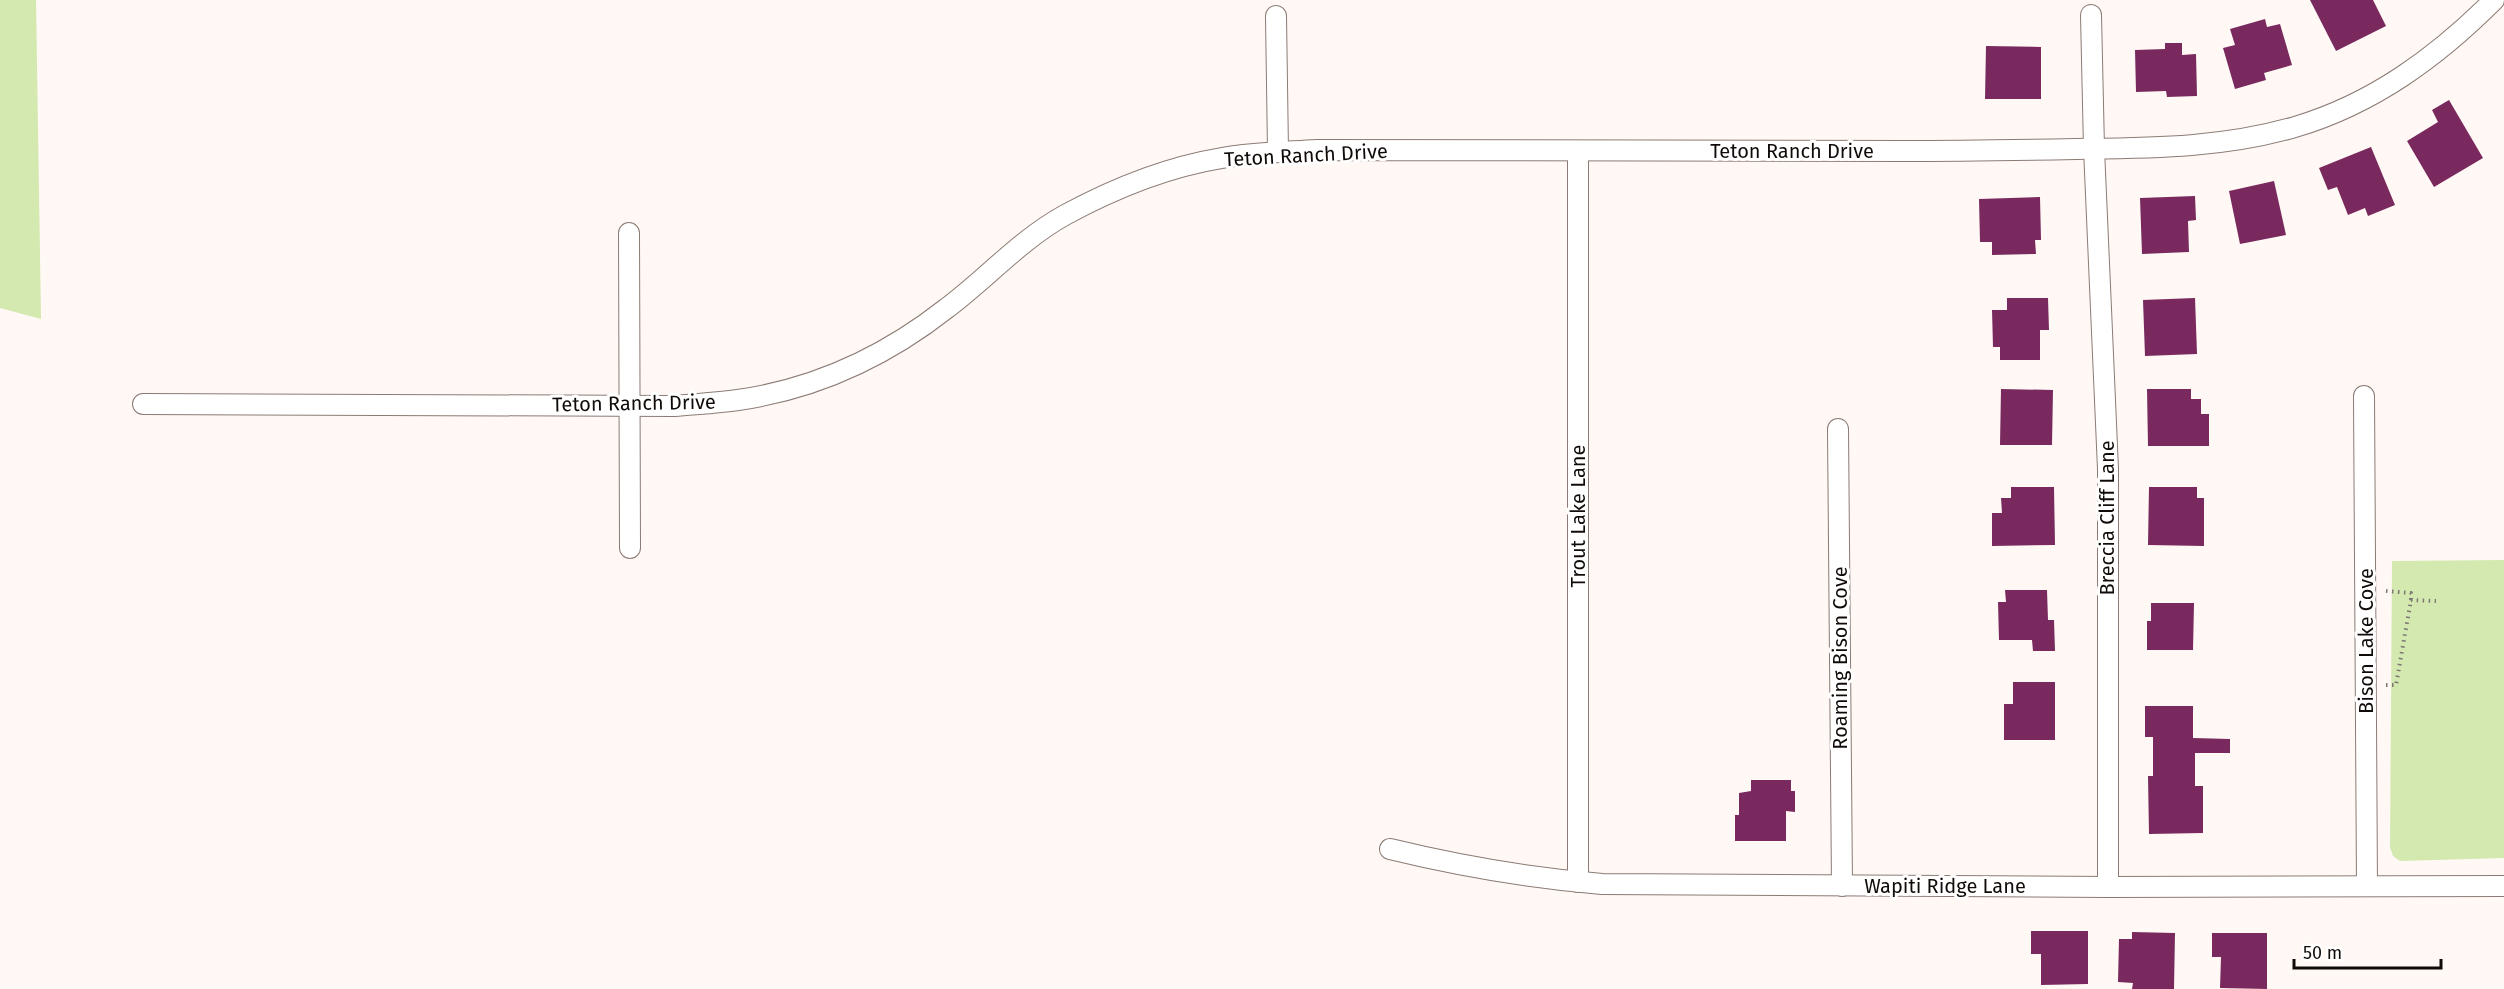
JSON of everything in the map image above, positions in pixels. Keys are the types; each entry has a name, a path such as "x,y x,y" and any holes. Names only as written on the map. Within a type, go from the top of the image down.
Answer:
{"street":[{"name":"Teton Ranch Drive","path":"143,404 674,406 738,400 800,385 854,367 901,340 948,308 1019,246 1063,216 1112,192 1190,164 1278,152 1957,151 2179,147 2235,141 2298,126 2366,98 2416,68 2463,31 2494,0"},
{"name":"Breccia Cliff Lane","path":"2091,15 2094,149 2108,448 2108,887"},
{"path":"1276,16 1278,152"},
{"name":"Trout Lake Lane","path":"1578,151 1578,882"},
{"path":"629,233 630,548"},
{"name":"Bison Lake Cove","path":"2364,396 2367,886"},
{"name":"Roaming Bison Cove","path":"1838,429 1842,886"},
{"name":"Wapiti Ridge Lane","path":"1390,849 1450,863 1543,879 1654,885 2504,886"}],"path":[{"path":"2386,591 2411,593 2396,685 2386,685"},
{"path":"2410,600 2436,601"}],"green space":[{"path":"0,0 36,0 41,319 0,308"},
{"path":"2504,560 2504,858 2400,861 2393,856 2390,847 2392,561"}],"building":[{"path":"2310,0 2373,0 2386,26 2336,51"},
{"path":"2265,19 2267,27 2280,24 2292,65 2264,73 2266,80 2235,89 2223,48 2235,45 2230,29"},
{"path":"2165,43 2182,43 2182,55 2196,54 2197,96 2167,97 2166,91 2136,92 2135,50 2165,49"},
{"path":"1986,46 2041,47 2041,99 1985,99"},
{"path":"2449,100 2483,158 2434,187 2407,141 2438,122 2432,110"},
{"path":"2371,147 2395,205 2368,216 2365,208 2348,215 2337,187 2328,190 2319,168"},
{"path":"2274,181 2286,235 2240,244 2229,191"},
{"path":"2195,196 2196,220 2188,221 2189,252 2142,254 2140,198"},
{"path":"2040,197 2041,240 2035,240 2036,254 1992,255 1992,242 1980,242 1979,199"},
{"path":"2007,298 2048,298 2049,330 2040,330 2040,360 2000,360 2000,347 1993,347 1992,310 2007,310"},
{"path":"2195,298 2197,354 2145,356 2143,300"},
{"path":"2001,389 2053,390 2052,445 2000,445"},
{"path":"2147,389 2191,389 2191,399 2201,399 2201,414 2209,414 2209,446 2148,446"},
{"path":"2011,487 2054,487 2055,545 1992,546 1992,513 2002,513 2001,498 2011,498"},
{"path":"2149,487 2197,487 2197,498 2204,498 2204,546 2148,545"},
{"path":"2005,590 2047,590 2048,620 2054,620 2055,651 2033,651 2032,640 1999,640 1998,602 2006,602"},
{"path":"2151,603 2194,603 2193,650 2147,650 2147,621 2151,621"},
{"path":"2013,682 2055,682 2055,740 2004,740 2004,704 2013,704"},
{"path":"2145,706 2193,706 2193,738 2230,739 2230,753 2195,753 2195,786 2203,786 2203,833 2149,834 2148,776 2153,776 2153,737 2145,737"},
{"path":"1751,780 1791,780 1791,791 1795,791 1795,812 1786,811 1786,841 1735,841 1735,815 1739,815 1739,793 1751,791"},
{"path":"2031,931 2088,931 2088,984 2041,985 2041,954 2031,954"},
{"path":"2132,932 2175,933 2174,989 2132,989 2133,983 2118,982 2119,939 2132,939"},
{"path":"2212,933 2267,933 2267,989 2220,988 2221,957 2212,957"}]}
